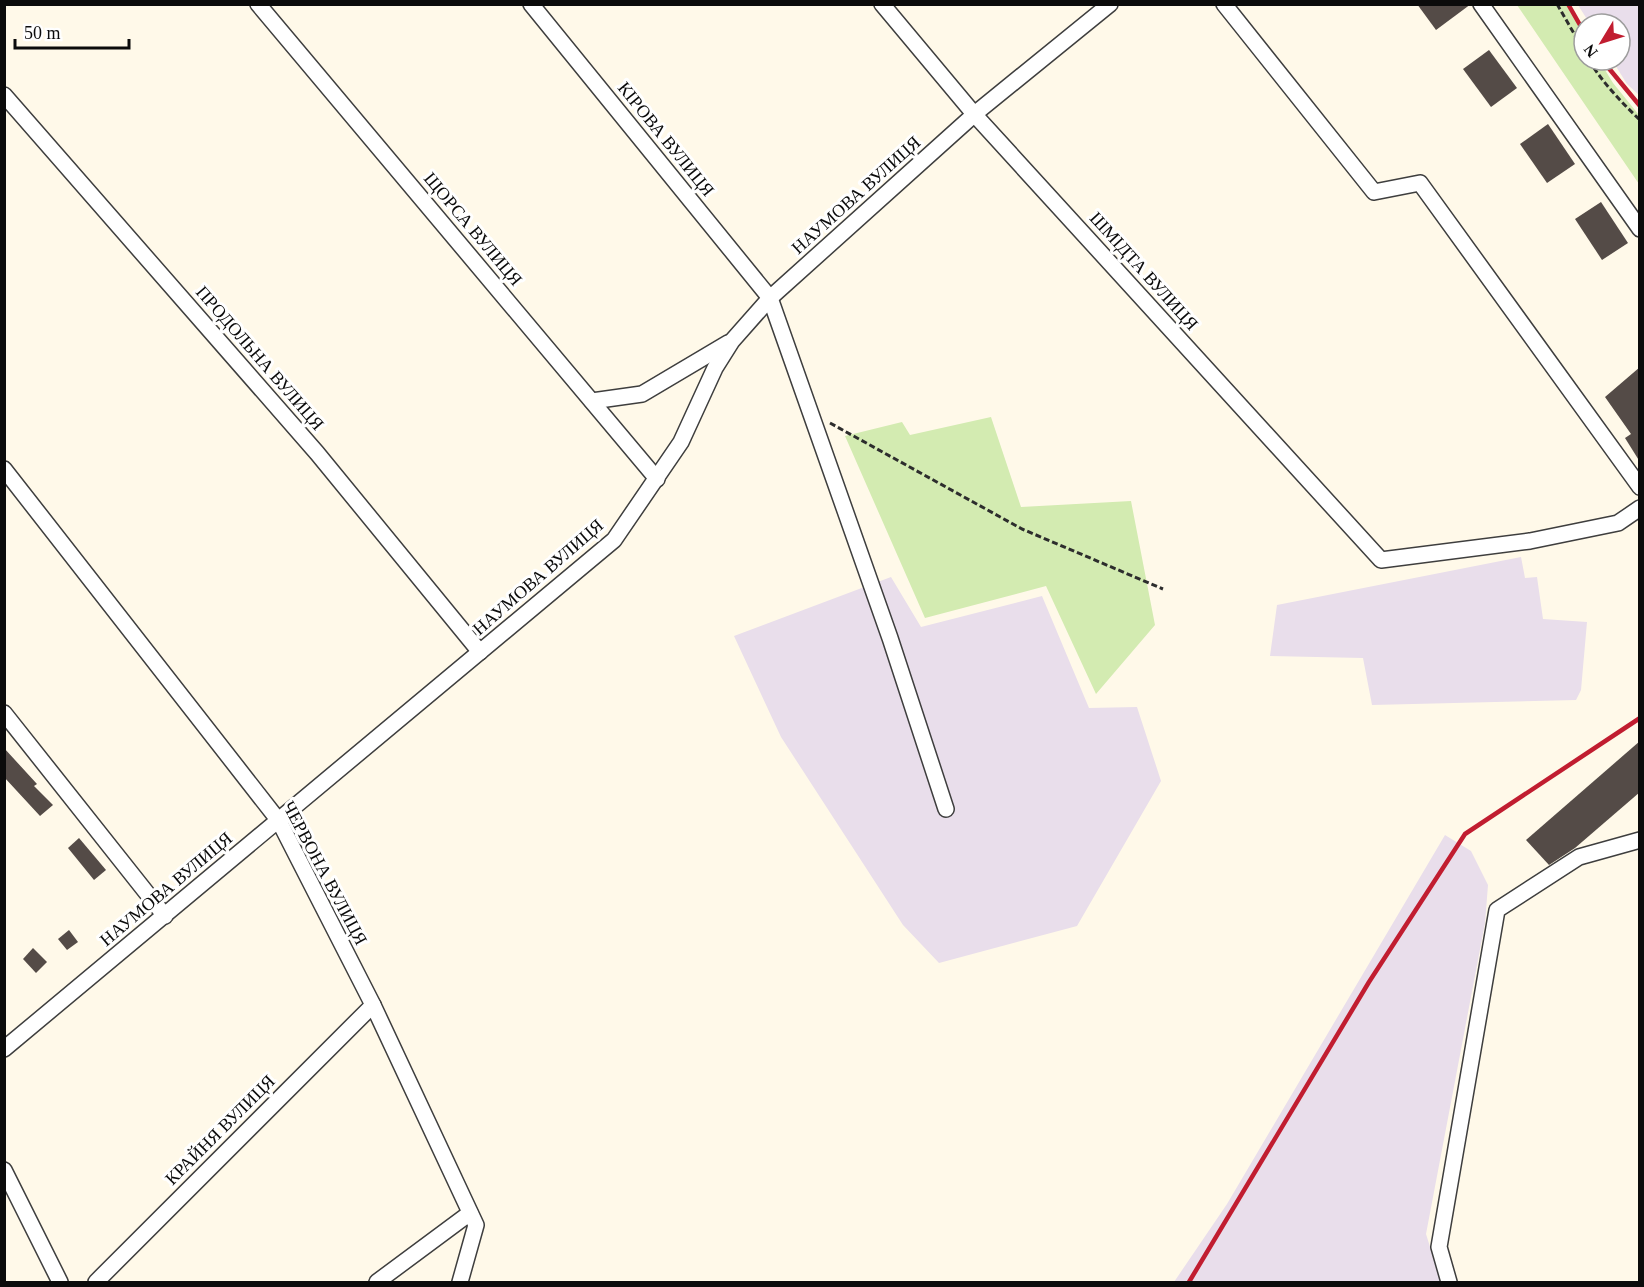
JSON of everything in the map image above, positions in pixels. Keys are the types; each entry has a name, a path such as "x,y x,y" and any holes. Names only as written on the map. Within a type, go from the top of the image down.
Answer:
{"street":[{"name":"ЩОРСА ВУЛИЦЯ","path":"258,4 657,479"},
{"name":"КІРОВА ВУЛИЦЯ","path":"531,4 770,298 890,638 946,809"},
{"name":"ШМІДТА ВУЛИЦЯ","path":"882,4 974,114 1381,560 1530,541 1618,523 1640,508"},
{"name":"НАУМОВА ВУЛИЦЯ","path":"4,1049 614,540 681,442 715,368 732,341 770,298 974,114 1110,4"},
{"path":"1224,4 1374,192 1420,183 1640,487"},
{"path":"1481,4 1640,229"},
{"name":"ПРОДОЛЬНА ВУЛИЦЯ","path":"4,95 317,453 480,652"},
{"path":"592,401 642,394 732,341"},
{"name":"ЧЕРВОНА ВУЛИЦЯ","path":"4,469 279,821 373,1005 476,1225 460,1282"},
{"path":"4,713 165,915"},
{"path":"1449,1282 1439,1248 1497,910 1580,857 1640,840"},
{"name":"КРАЙНЯ ВУЛИЦЯ","path":"96,1282 373,1005"},
{"path":"4,1170 60,1282"},
{"path":"377,1282 470,1213"}],"path":[{"path":"1557,4 1572,30"},
{"path":"1596,72 1640,120"},
{"path":"810,412 1022,529 1163,589"}],"shaded area":[{"path":"1578,5 1639,5 1639,95 1627,84 1620,72 1632,72 1632,12 1582,12"},
{"path":"1521,557 1525,578 1537,577 1543,619 1587,622 1581,690 1576,700 1372,705 1363,658 1270,656 1277,605"},
{"path":"891,577 921,627 1042,596 1089,708 1137,707 1161,781 1077,926 939,963 903,925 781,737 734,636"},
{"path":"1445,835 1471,851 1488,885 1485,923 1426,1234 1441,1282 1174,1282 1227,1204"}],"green space":[{"path":"1517,5 1568,5 1572,12 1572,72 1606,72 1639,115 1639,184"},
{"path":"991,417 1021,507 1131,501 1155,625 1096,694 1046,586 925,618 845,436 902,422 910,435"}],"building":[{"path":"1417,4 1471,4 1436,30"},
{"path":"1489,50 1517,88 1491,107 1463,69"},
{"path":"1548,124 1575,164 1547,183 1520,144"},
{"path":"1601,202 1628,243 1602,260 1575,219"},
{"path":"1640,367 1640,462 1625,438 1631,434 1605,397"},
{"path":"1640,741 1640,792 1575,848 1549,865 1526,840"},
{"path":"4,748 37,784 34,786 53,805 40,816 4,777"},
{"path":"79,838 106,870 94,880 68,848"},
{"path":"69,930 78,942 67,950 58,939"},
{"path":"33,948 47,962 36,973 23,959"}],"railway":[{"path":"1568,4 1573,12"},
{"path":"1612,72 1640,106"},
{"path":"1189,1282 1369,982 1465,834 1640,718"}]}
